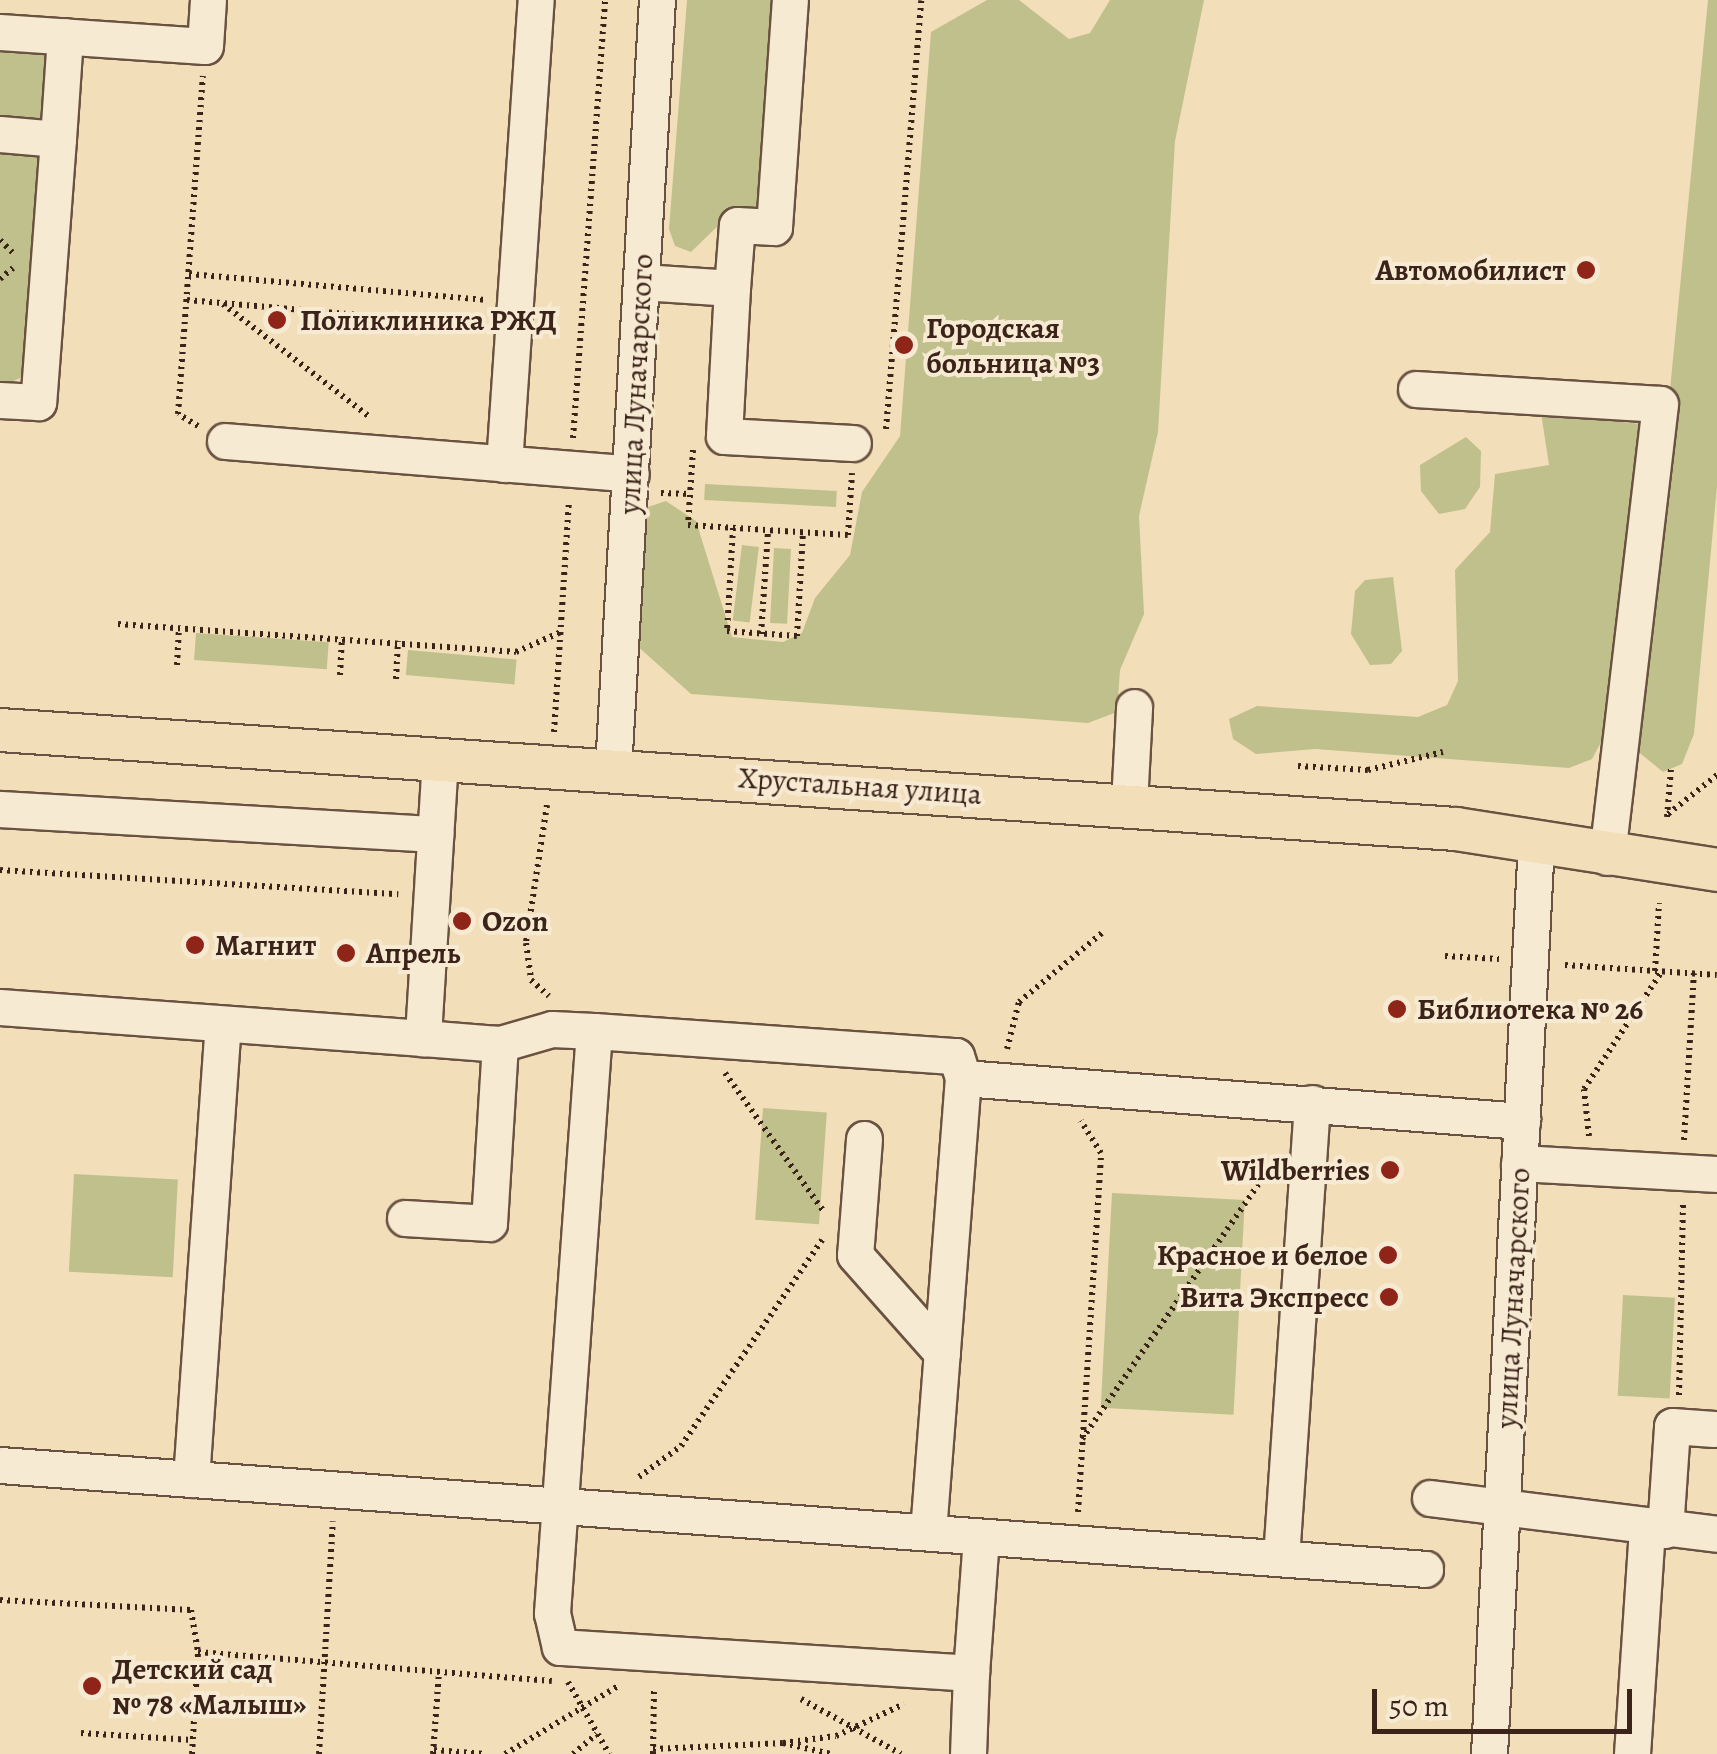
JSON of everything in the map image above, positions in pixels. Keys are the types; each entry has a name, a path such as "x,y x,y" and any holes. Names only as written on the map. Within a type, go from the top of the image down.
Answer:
{"main road":[{"name":"Хрустальная улица","path":"0,730 1130,804 1536,842 1717,870"}],"street":[{"path":"0,32 205,46 208,0"},
{"path":"504,464 536,0"},
{"name":"улица Луначарского","path":"614,769 657,0"},
{"path":"790,0 774,227 736,225 724,436 853,443"},
{"path":"0,400 38,402 65,36"},
{"path":"0,134 58,139"},
{"path":"642,282 732,288"},
{"path":"1416,390 1660,404 1607,856"},
{"path":"225,441 630,474"},
{"path":"1130,804 1134,708"},
{"path":"423,1038 440,758"},
{"path":"0,809 435,834"},
{"name":"улица Луначарского","path":"1489,1754 1536,842"},
{"path":"0,1007 500,1044 552,1029 956,1056 963,1078 928,1532"},
{"path":"191,1479 222,1024"},
{"path":"594,1031 552,1613 560,1647 965,1673"},
{"path":"405,1218 488,1224 500,1044"},
{"path":"963,1078 1054,1081 1311,1111 1522,1122"},
{"path":"1281,1558 1311,1111"},
{"path":"864,1140 855,1255 942,1353"},
{"path":"1519,1163 1700,1173"},
{"path":"1632,1754 1656,1530 1677,1426 1714,1429"},
{"path":"0,1465 1425,1568"},
{"path":"1430,1498 1656,1530 1717,1534"},
{"path":"968,1754 965,1673 981,1536"}],"path":[{"path":"553,738 564,631 571,470 605,0"},
{"path":"690,494 688,524 848,535 853,443 884,445 921,0"},
{"path":"205,46 178,414 225,441"},
{"path":"0,240 22,261"},
{"path":"188,274 515,315"},
{"path":"186,300 515,315"},
{"path":"221,302 352,396 398,455"},
{"path":"734,528 728,632 761,634 797,636 803,532"},
{"path":"761,634 768,530"},
{"path":"118,624 398,640 516,652 564,631"},
{"path":"177,665 179,628"},
{"path":"340,675 342,637"},
{"path":"396,678 398,640"},
{"path":"1298,766 1368,770 1443,752"},
{"path":"1666,826 1671,768"},
{"path":"1668,814 1717,776"},
{"path":"547,797 526,943 552,1029"},
{"path":"0,870 431,896"},
{"path":"1589,1148 1584,1089 1658,971 1660,903"},
{"path":"1000,1079 1018,1002 1103,932"},
{"path":"1445,956 1500,959"},
{"path":"1565,965 1717,975"},
{"path":"1677,1426 1700,1173 1694,973"},
{"path":"596,1508 681,1446 792,1274 837,1230 730,1088 713,1038"},
{"path":"1054,1081 1101,1153 1076,1543"},
{"path":"1082,1439 1254,1185 1311,1111"},
{"path":"319,1754 335,1490"},
{"path":"0,1600 191,1610 198,1652 192,1754"},
{"path":"560,1647 568,1682 609,1754"},
{"path":"198,1652 658,1690 653,1752 783,1744 856,1729 965,1673"},
{"path":"439,1672 434,1752 486,1754"},
{"path":"505,1754 619,1686"},
{"path":"794,1695 901,1754"},
{"path":"81,1733 192,1740"},
{"path":"573,1754 597,1734"},
{"path":"783,1744 830,1754"}],"green space":[{"path":"687,0 787,0 765,209 725,219 691,252 675,246 669,229"},
{"path":"987,0 1019,0 1069,39 1090,33 1110,0 1204,0 1175,141 1158,432 1139,516 1144,614 1120,670 1117,712 1088,723 691,694 635,644 645,508 666,501 696,521 732,637 783,642 802,633 815,598 850,555 862,492 900,436 931,32"},
{"path":"1708,0 1717,0 1717,486 1694,734 1682,764 1663,772 1635,749"},
{"path":"0,47 50,50 48,120 0,125"},
{"path":"0,141 43,152 25,376 11,382 0,382"},
{"path":"1541,413 1641,424 1607,731 1592,759 1569,768 1315,749 1256,754 1233,739 1229,719 1257,706 1418,717 1447,705 1458,681 1455,570 1490,532 1495,474 1549,465"},
{"path":"1466,437 1481,451 1480,487 1465,509 1439,514 1421,491 1420,465"},
{"path":"705,484 837,491 836,507 704,500"},
{"path":"742,545 759,547 750,623 733,620"},
{"path":"774,548 791,549 787,624 770,623"},
{"path":"1393,577 1402,651 1391,664 1370,665 1351,634 1355,591 1365,580"},
{"path":"196,633 329,642 327,669 194,660"},
{"path":"408,650 517,659 514,684 406,675"},
{"path":"763,1108 827,1112 819,1224 755,1220"},
{"path":"74,1174 178,1179 173,1277 69,1272"},
{"path":"1112,1193 1245,1200 1234,1415 1101,1408"},
{"path":"1623,1295 1675,1298 1670,1399 1618,1396"}],"place":[{"name":"Автомобилист","path":"1586,270"},
{"name":"Поликлиника РЖД","path":"277,320"},
{"name":"Городская больница №3","path":"904,345"},
{"name":"Ozon","path":"462,921"},
{"name":"Магнит","path":"195,945"},
{"name":"Апрель","path":"346,953"},
{"name":"Библиотека № 26","path":"1397,1009"},
{"name":"Wildberries","path":"1390,1170"},
{"name":"Красное и белое","path":"1388,1255"},
{"name":"Вита Экспресс","path":"1389,1297"},
{"name":"Детский сад № 78 «Малыш»","path":"92,1686"}]}
